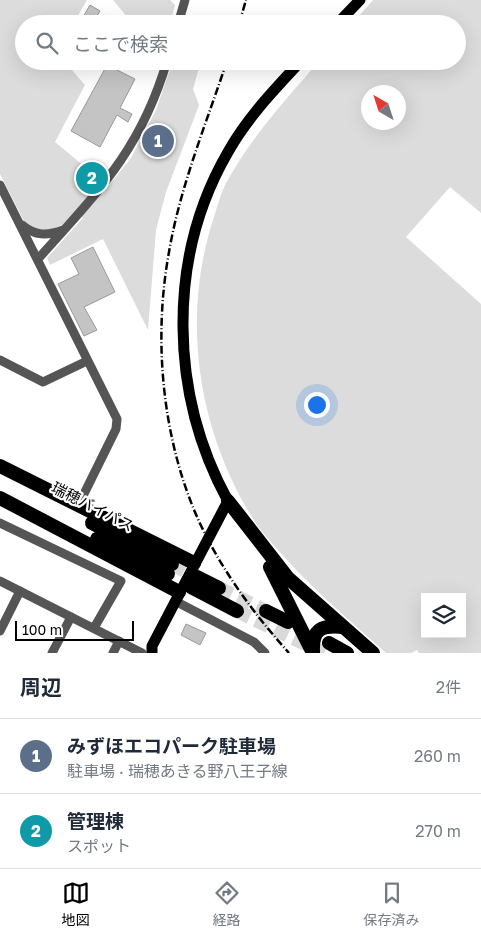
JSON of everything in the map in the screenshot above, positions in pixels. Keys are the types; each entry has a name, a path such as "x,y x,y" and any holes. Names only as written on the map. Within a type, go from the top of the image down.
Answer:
{"highway":[{"path":"0,466 78,506 187,584 218,588"},
{"name":"瑞穂バイパス","path":"0,476 170,569 0,490"},
{"path":"0,498 187,584 237,611"},
{"path":"228,502 288,578 374,653"},
{"path":"228,502 236,520 271,568 282,587 313,653"},
{"path":"266,612 288,622"},
{"path":"313,653 312,640 317,631 323,627 343,627"},
{"path":"329,643 347,653"}],"main road":[{"path":"346,15 360,0"},
{"path":"152,653 152,646 187,584 228,502 216,480 199,436 188,391 183,345 185,283 188,258 209,191 228,152 264,100 293,70"}],"street":[{"path":"180,15 184,0"},
{"path":"38,259 104,185 126,154 151,107 164,70"},
{"path":"0,184 117,420 117,424 78,506"},
{"path":"20,223 28,230 41,235 64,230"},
{"path":"0,360 43,382 87,361"},
{"path":"0,523 121,581 94,628"},
{"path":"0,581 142,653"},
{"path":"187,584 265,653"},
{"path":"0,631 20,591"},
{"path":"52,653 71,617"},
{"path":"113,653 119,641"}],"shaded area":[{"path":"0,0 87,0 78,15 15,15 15,70 72,70 85,85 55,142 102,181 96,189 102,194 131,158 156,110 170,70 198,70 193,89 199,105 166,192 156,230 148,330 103,239 50,265 47,258 83,218 76,212 63,224 52,230 42,231 31,228 24,221 0,174"},
{"path":"113,0 170,0 175,5 172,15 126,15"},
{"path":"373,0 481,0 481,213 450,187 406,237 481,304 481,653 419,653 417,650 411,653 386,653 291,565 259,528 237,491 221,454 209,416 201,377 197,338 198,298 203,259 213,220 225,185 245,151 311,70 466,70 466,15 360,15"}],"building":[{"path":"90,5 100,11 98,15 84,15"},
{"path":"104,70 117,70 135,79 120,108 132,114 128,122 117,115 100,147 71,131"},
{"path":"93,247 115,292 84,307 97,330 84,336 58,284 79,274 71,258"},
{"path":"186,624 206,633 200,645 181,635"}],"tunnel":[{"path":"172,564 197,577"},
{"path":"219,588 266,611"},
{"path":"237,611 324,653"}],"railway":[{"path":"242,15 246,0"},
{"path":"224,70 187,180 169,252 164,285 162,319 164,388 176,455 198,519 216,555 238,589 289,653"}],"place":[{"name":"みずほエコパーク駐車場","path":"158,141"},
{"name":"管理棟","path":"92,178"}]}
